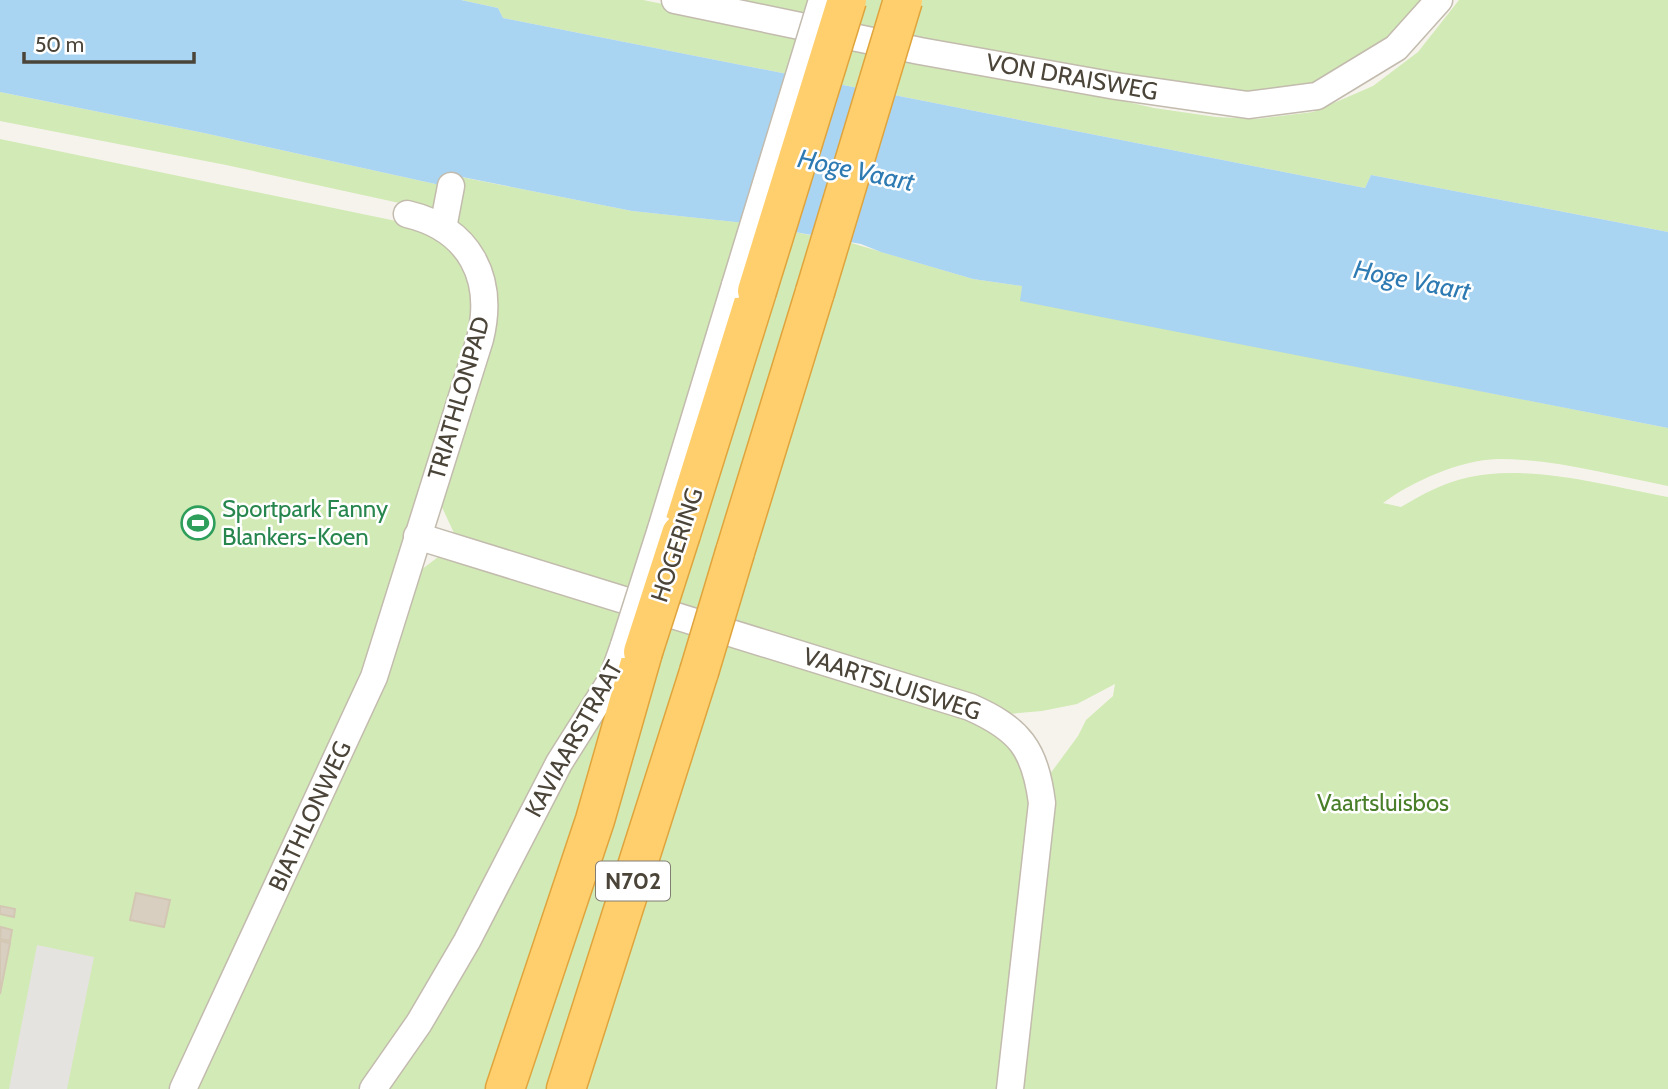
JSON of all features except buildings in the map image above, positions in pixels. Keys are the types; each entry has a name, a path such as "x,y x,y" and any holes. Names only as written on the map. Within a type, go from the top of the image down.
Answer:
{"highway":[{"name":"HOGERING","path":"505,1089 595,820 634,648 746,288 847,0"},
{"name":"N702","path":"566,1089 699,672 903,0"}],"street":[{"name":"VON DRAISWEG","path":"675,0 1051,75 1248,105 1318,96 1396,48 1439,0"},
{"path":"746,288 822,0"},
{"path":"443,228 451,186"},
{"name":"TRIATHLONPAD","path":"407,214 443,228 455,237 472,259 483,284 486,308 480,339 417,536"},
{"name":"BIATHLONWEG","path":"183,1089 364,700 384,647 417,536"},
{"name":"VAARTSLUISWEG","path":"417,536 970,707 1015,734 1028,750 1035,765 1042,803 1010,1089"},
{"name":"KAVIAARSTRAAT","path":"373,1089 419,1023 467,941 559,763 634,648"}],"green space":[{"path":"461,0 643,0 971,66 1154,108 1216,117 1256,119 1313,112 1373,86 1418,52 1459,0 1668,0 1668,232 1371,175 1365,188 503,18 498,8"},
{"path":"715,0 814,0 808,20"},
{"path":"858,0 890,0 880,35 849,29"},
{"path":"918,0 1438,0 1366,65 1275,98 907,40"},
{"path":"0,92 440,185 451,175 632,211 746,223 632,594 479,544 454,533 440,503 492,281 413,206 226,165 0,121"},
{"name":"Sportpark Fanny Blankers-Koen","path":"0,139 425,227 462,261 467,269 477,309 367,672 175,1089 0,1089"},
{"path":"790,231 819,237 704,616 675,607"},
{"name":"Vaartsluisbos","path":"848,242 973,279 1022,286 1021,300 1668,428 1668,486 1562,465 1498,459 1468,463 1438,473 1383,503 1401,507 1434,489 1461,479 1518,473 1595,482 1668,497 1668,1089 1019,1089 1047,778 1078,736 1086,720 1113,696 1115,684 1077,704 1009,714 731,625"},
{"path":"438,557 459,557 627,611 608,673 486,892 366,1089 197,1089 327,811 390,668 421,570"},
{"path":"669,625 698,634 554,1089 521,1089"},
{"path":"725,642 990,726 1014,747 1029,782 1025,871 1001,1089 582,1089"},
{"path":"626,673 486,1089 385,1089 551,796"}],"shaded area":[{"path":"37,945 94,957 67,1089 9,1089"}],"water":[{"name":"Hoge Vaart","path":"0,0 461,0 498,8 503,18 1365,188 1371,175 1668,232 1668,428 1020,301 1022,286 973,279 861,244 745,223 632,211 452,175 440,185 0,92"}],"place":[{"name":"Sportpark Fanny Blankers-Koen","path":"198,523"}]}
